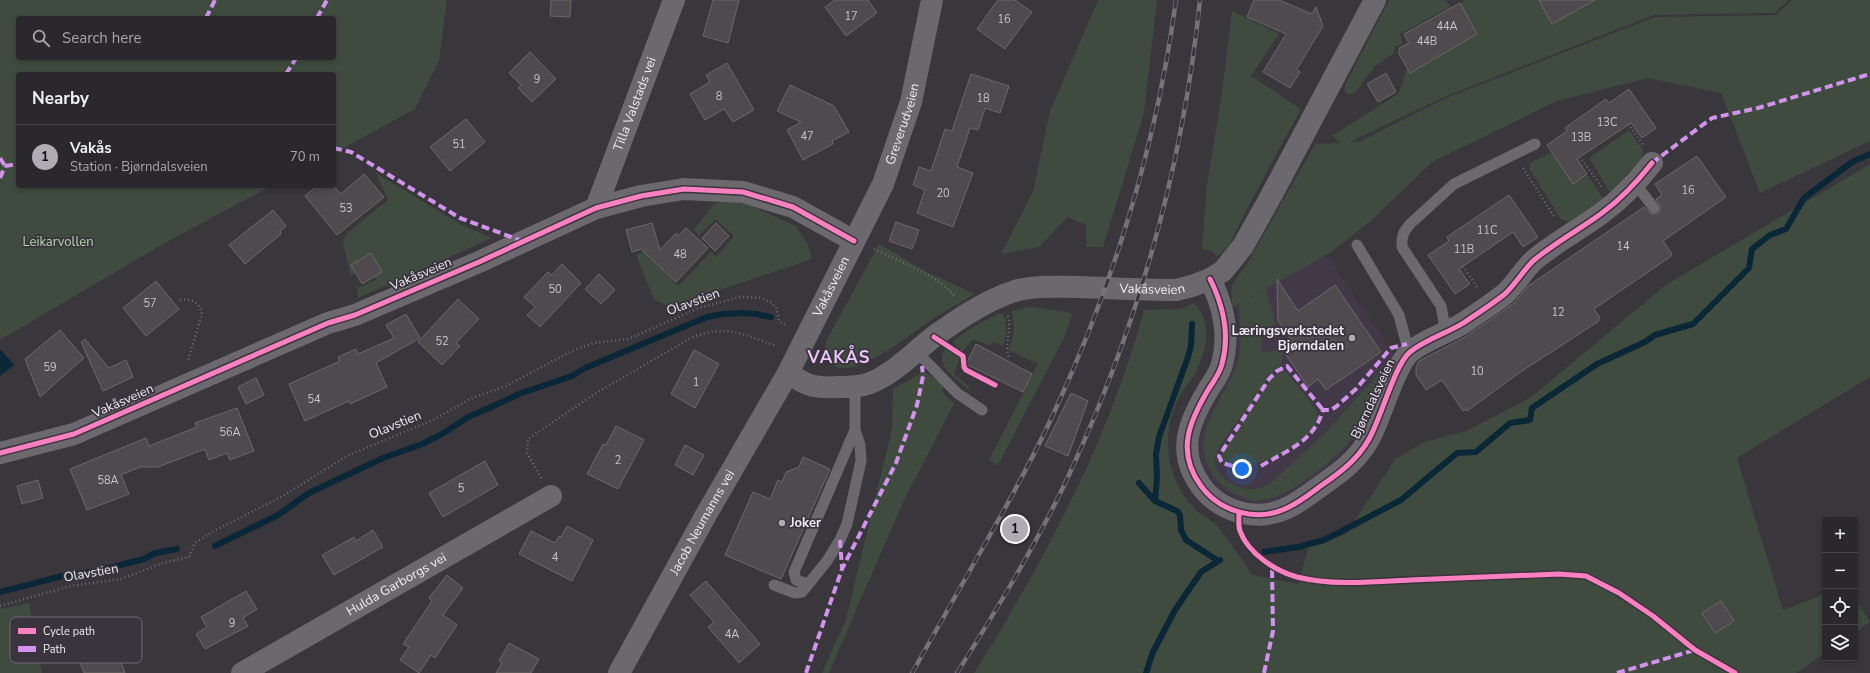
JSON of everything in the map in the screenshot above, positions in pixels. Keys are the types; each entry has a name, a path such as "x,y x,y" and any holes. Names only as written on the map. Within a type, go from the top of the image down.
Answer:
{"street":[{"name":"Tilla Valstads vei","path":"596,208 674,0"},
{"name":"Greverudveien","path":"854,241 883,184 911,102 932,0"},
{"name":"Vakåsveien","path":"0,453 74,434 328,323 355,315 479,262 596,208 641,196 684,189 743,192 793,207 854,241 788,374 805,384 822,388 855,387 870,383 917,352 934,337 974,310 1016,291 1036,288 1176,290 1192,286 1210,279 1223,271 1243,246 1271,196 1367,2"},
{"name":"Bjørndalsveien","path":"1210,279 1219,298 1225,323 1226,345 1222,366 1194,415 1188,436 1187,454 1191,469 1201,487 1215,500 1239,512 1257,515 1273,513 1287,508 1343,471 1357,457 1369,439 1400,365 1409,352 1446,333 1505,293 1533,262 1614,204 1633,186 1652,163"},
{"name":"Jacob Neumanns vei","path":"619,673 707,512 788,374"},
{"name":"Hulda Garborgs vei","path":"242,673 551,496"}],"lane":[{"path":"1446,333 1441,306 1402,247 1404,232 1410,224 1454,184 1535,144"},
{"path":"1633,186 1641,191 1654,208"},
{"path":"1357,245 1399,315 1409,352"},
{"path":"917,352 957,393 982,410"},
{"path":"774,585 795,593 802,592 828,561 847,524 861,461 860,445 855,430 855,387"},
{"path":"802,592 805,584 796,580 794,572 855,430"}],"path":[{"path":"1514,154 1568,236"},
{"path":"1582,160 1614,204"},
{"path":"854,241 872,248 936,280 950,290 957,298 965,301 974,310"},
{"path":"1463,266 1488,305"},
{"path":"180,300 192,300 197,304 202,314 188,360 193,382"},
{"path":"1008,314 1010,336 1006,348 1009,357"},
{"path":"551,496 527,453 528,439 594,396 691,338 706,332 731,330 783,348"},
{"path":"934,337 963,356 964,367 966,370 995,385"}],"shaded area":[{"path":"1324,256 1328,257 1394,354 1363,427 1344,452 1308,482 1274,502 1256,504 1237,499 1223,491 1212,481 1202,467 1198,449 1205,420 1220,394 1234,362 1239,340 1237,304"}],"green space":[{"name":"Leikarvollen","path":"0,0 447,0 439,61 415,109 336,152 336,72 16,72 16,188 267,188 165,243 0,340"},
{"path":"1098,0 1157,0 1144,113 1103,247 1086,247 1086,225 1068,217 1039,247 1001,254 1033,191 1050,111"},
{"path":"1389,0 1446,0 1450,7 1400,34 1403,43 1395,47 1394,53 1375,66 1354,94 1347,94 1345,91 1345,85"},
{"path":"1464,0 1789,0 1775,13 1654,15 1444,97 1350,142 1359,142 1446,98 1655,17 1776,15 1792,0 1870,0 1870,141 1760,193 1721,93 1648,78 1557,101 1432,162 1372,220 1330,253 1233,307 1231,294 1232,285 1245,267 1315,144 1339,143 1333,135 1398,94 1414,50"},
{"path":"1232,11 1279,34 1251,76 1301,109 1249,205 1230,244 1217,257 1212,251 1202,249 1207,184 1222,92"},
{"path":"1629,130 1643,150 1641,162 1626,175 1619,190 1609,191 1589,158"},
{"path":"1554,151 1566,151 1592,181 1604,200 1570,222 1561,219 1530,170 1532,162"},
{"path":"1870,164 1870,377 1737,458 1783,610 1822,595 1822,655 1796,673 974,673 1026,587 1050,543 1094,452 1113,406 1130,358 1144,310 1181,309 1194,303 1200,311 1206,329 1204,349 1198,369 1178,399 1170,421 1168,451 1176,482 1197,511 1217,526 1253,575 1298,584 1309,546 1346,534 1395,459 1425,442 1466,431 1530,398 1667,284"},
{"path":"376,173 460,224 492,238 358,298 357,288 376,280 369,267 351,275 343,244 346,234 388,200"},
{"path":"726,201 749,205 796,226 807,242 812,259 683,302 665,305 654,299 636,255 646,251 678,286 711,252 716,257 734,236 715,219 699,236 694,229 714,204"},
{"path":"879,244 927,272 975,294 938,316 883,353 854,367 841,368 831,364 827,359 825,350 826,341"},
{"path":"1266,289 1276,325 1264,328 1261,351 1282,350 1282,362 1271,373 1254,400 1226,437 1217,452 1215,464 1223,478 1232,484 1246,489 1261,488 1271,483 1325,433 1383,369 1386,370 1361,425 1343,449 1300,484 1270,499 1253,501 1234,493 1222,485 1213,475 1205,457 1204,439 1210,417 1232,377 1240,352 1239,304"},
{"path":"1030,307 1073,313 1064,338 998,465 989,460 1038,364 1009,350 1014,330 1012,311"},
{"path":"1000,313 1004,316 1006,327 1006,335 1003,346 994,342 990,346 973,339 962,352 958,349 953,341 973,327"},
{"path":"945,349 960,357 954,374 970,387 968,389 948,372 942,361 942,355"},
{"path":"1282,371 1285,371 1317,411 1318,415 1316,424 1301,442 1277,456 1244,466 1223,461 1221,458 1224,451 1270,381"},
{"path":"922,373 926,373 944,383 942,392 954,404 904,500 829,673 822,673 846,619 892,429 893,389"},
{"path":"29,603 32,617 10,617 10,663 40,663 42,673 0,673 0,609"},
{"path":"1858,604 1870,622 1858,630"}],"water":[{"path":"1,350 14,365 0,376 0,351"}],"building":[{"path":"551,0 571,0 570,17 550,16"},
{"path":"713,0 739,0 728,43 703,36"},
{"path":"835,0 868,0 877,13 846,36 825,7"},
{"path":"998,0 1015,0 1032,12 1005,49 977,29"},
{"path":"1254,0 1279,0 1312,14 1316,7 1323,26 1297,69 1300,72 1290,88 1263,72 1286,34 1247,17"},
{"path":"1539,0 1595,0 1552,24"},
{"path":"1460,3 1477,34 1410,73 1398,52 1400,50 1399,48 1409,43 1404,34"},
{"path":"530,52 556,79 532,102 518,88 521,85 509,73"},
{"path":"727,63 754,110 733,122 724,109 705,120 690,94 710,82 706,75"},
{"path":"1386,73 1396,92 1378,102 1367,84"},
{"path":"971,74 1009,86 1000,113 985,108 978,130 970,128 957,167 973,173 953,227 917,213 925,190 913,185 919,167 931,171 945,129 952,131"},
{"path":"790,85 834,106 849,132 832,141 833,144 803,160 787,130 801,122 777,111"},
{"path":"1629,89 1656,128 1642,138 1631,123 1577,159 1587,174 1573,184 1547,145 1567,131 1565,128 1606,99 1609,103"},
{"path":"466,119 485,142 450,171 430,147"},
{"path":"1697,156 1726,197 1663,241 1672,254 1670,257 1594,309 1600,318 1598,320 1599,321 1519,373 1467,411 1466,409 1463,411 1442,380 1426,390 1416,375 1416,367 1419,361 1465,337 1493,318 1514,303 1528,286 1644,207 1651,214 1658,214 1661,207 1656,199 1662,195 1655,184"},
{"path":"364,174 384,197 337,235 305,196 315,188 336,188 341,194"},
{"path":"1509,195 1538,237 1523,247 1513,232 1459,269 1470,284 1455,294 1428,255 1449,241 1447,237"},
{"path":"273,210 286,226 280,231 281,234 245,264 229,245"},
{"path":"896,222 919,230 912,249 889,241"},
{"path":"652,223 660,250 676,233 678,236 686,228 708,248 676,282 641,249 632,252 626,230"},
{"path":"716,223 729,236 715,251 702,238"},
{"path":"371,253 382,272 362,284 351,265"},
{"path":"562,264 581,283 540,327 527,315 535,307 524,297 548,272 552,275"},
{"path":"599,274 615,290 601,304 585,289"},
{"name":"Læringsverkstedet Bjørndalen","path":"1277,279 1298,311 1335,285 1381,352 1326,390 1318,379 1308,387 1285,353 1295,345 1278,321"},
{"path":"156,281 179,309 146,336 123,308"},
{"path":"458,299 479,319 456,343 460,346 442,365 418,342"},
{"path":"406,314 420,338 376,363 387,387 350,404 349,401 305,421 289,384 340,361 338,357 356,349 358,354 394,338 386,325"},
{"path":"60,330 84,358 40,397 25,359"},
{"path":"85,339 109,368 126,360 133,377 103,391 81,342"},
{"path":"976,344 1032,374 1023,392 966,364"},
{"path":"694,350 719,364 695,408 671,394"},
{"path":"256,378 264,395 246,404 238,387"},
{"path":"1071,393 1088,401 1068,456 1045,446"},
{"path":"237,408 254,451 230,460 227,453 209,460 205,449 158,467 140,467 121,475 129,494 87,510 70,469 146,438 149,446 197,427 195,423"},
{"path":"616,426 644,440 618,489 587,474 603,444 606,445"},
{"path":"685,445 704,455 693,475 675,465"},
{"path":"803,457 830,469 781,579 725,555 753,492 770,499 778,480 782,482 786,472 799,467"},
{"path":"485,461 498,485 443,517 429,493"},
{"path":"38,480 43,498 22,504 17,486"},
{"path":"567,526 593,540 572,581 519,554 531,531 555,543 559,536 561,537"},
{"path":"373,530 383,547 334,575 322,555 354,537 356,541"},
{"path":"447,575 463,588 443,615 457,625 435,658 431,655 419,673 400,660 409,647 403,644 432,601 429,598"},
{"path":"706,581 760,644 739,663 708,627 714,622 690,595"},
{"path":"246,591 257,609 243,618 248,626 205,649 196,634 207,627 201,617"},
{"path":"1721,601 1734,621 1715,633 1702,613"},
{"path":"509,643 539,659 531,673 496,673 502,663 499,661"},
{"path":"80,663 122,663 125,673 84,673"}],"waterway":[{"path":"1264,552 1298,547 1324,540 1401,500 1457,453 1476,452 1510,423 1530,420 1532,408 1597,364 1645,342 1655,335 1693,324 1749,268 1752,249 1770,235 1786,229 1804,198 1852,162 1870,154"},
{"path":"215,546 278,515 309,493 383,458 422,444 442,434 468,417 519,394 572,376 585,368 707,317 742,313 771,317"},
{"path":"1192,324 1191,346 1188,357 1159,437 1156,454 1157,478 1155,501 1177,511 1180,515 1181,530 1186,540 1217,560"},
{"path":"1139,483 1155,501"},
{"path":"0,592 62,576 97,571 144,559 155,553 177,549"},
{"path":"1146,673 1153,652 1175,610 1201,572 1220,560"}],"railway":[{"path":"912,673 1005,509 1032,458 1057,406 1098,308 1132,208 1146,156 1158,105 1176,0"},
{"path":"957,673 1016,576 1056,502 1093,420 1116,362 1154,244 1169,184 1182,123 1200,0"}],"marked path":[{"path":"207,16 215,0"},
{"path":"318,16 327,0"},
{"path":"287,72 295,60"},
{"path":"1652,163 1712,118 1758,108 1870,74"},
{"path":"336,148 351,152 460,218 522,241"},
{"path":"0,158 5,166"},
{"path":"5,166 16,164"},
{"path":"0,178 5,166"},
{"path":"1261,466 1290,450 1306,438 1319,421 1323,410 1331,410 1356,389 1391,348 1407,344"},
{"path":"806,673 842,569 896,463 917,405 923,376 922,366"},
{"path":"1244,469 1222,463 1219,456 1269,379 1277,371 1287,366 1323,410"},
{"path":"840,540 842,568"},
{"path":"1264,673 1273,631 1272,566"},
{"path":"1617,673 1695,650"}],"cycle path":[{"path":"1210,279 1215,289 1224,320 1224,353 1220,371 1201,402 1191,425 1187,449 1189,461 1193,473 1201,486 1209,495 1229,509 1252,514 1276,512 1292,506 1305,497 1342,470 1360,453 1374,430 1399,368 1404,358 1410,352 1423,343 1465,322 1501,297 1510,289 1533,261 1549,248 1609,208 1641,177 1652,163"},
{"path":"0,453 74,434 328,323 355,315 479,262 596,208 641,196 684,189 743,192 793,207 854,241"},
{"path":"934,337 963,356 964,367 966,370 995,385"},
{"path":"1239,513 1240,531 1249,547 1256,554 1271,566 1297,577 1311,580 1353,583 1559,574 1586,576 1619,593 1653,616 1695,650 1735,673"}],"place":[{"name":"Læringsverkstedet Bjørndalen","path":"1352,338"},
{"name":"Joker","path":"782,523"},
{"name":"Vakås","path":"1015,529"}],"district":[{"name":"VAKÅS","path":"839,357"}]}
